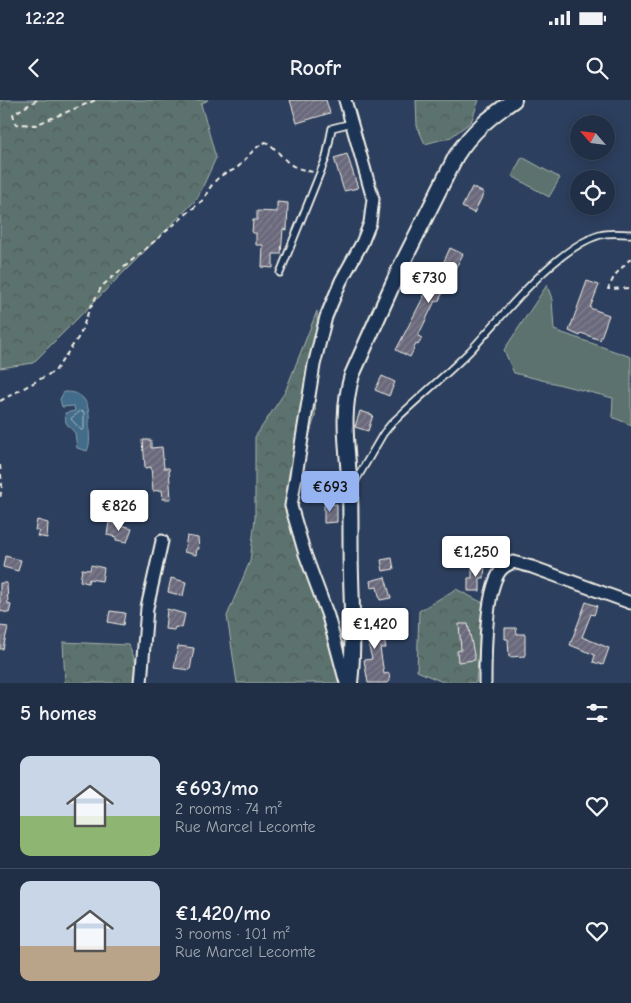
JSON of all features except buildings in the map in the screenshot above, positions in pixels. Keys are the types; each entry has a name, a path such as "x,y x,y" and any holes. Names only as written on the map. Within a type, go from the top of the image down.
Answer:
{"street":[{"path":"345,100 373,199 370,222 362,243 341,281 326,317 314,366 291,506 305,554 328,616 346,683"},
{"path":"350,683 352,632 350,491 345,412 352,374 362,348 456,156 465,141 478,128 514,100"},
{"path":"141,683 147,608 162,540"},
{"path":"485,683 485,653 492,590 502,568 513,562 532,566 631,603"}],"lane":[{"path":"280,273 326,158 332,128 352,123"},
{"path":"350,491 383,434 391,424 469,352 515,301 546,271 569,251 585,241 602,234 631,234"}],"path":[{"path":"37,100 13,114 16,124 35,125 96,100"},
{"path":"0,401 55,371 80,335 89,310 102,286 204,199 210,187 218,178 238,168 250,152 258,146 266,142 273,146 290,164 301,170 320,173"},
{"path":"631,258 615,275 608,289 631,288"},
{"path":"0,465 2,485 0,499"}],"green space":[{"path":"0,100 208,100 201,104 216,158 197,199 33,363 0,368"},
{"path":"416,100 479,100 471,122 451,137 425,144 417,126"},
{"path":"522,157 560,178 549,197 512,176"},
{"path":"547,285 552,299 554,330 631,357 631,425 612,417 613,398 514,373 504,350"},
{"path":"317,311 318,345 315,417 304,451 295,500 341,683 237,683 227,616 250,561 255,519 255,437 285,392"},
{"path":"456,589 483,603 476,683 445,683 417,671 419,611"},
{"path":"63,642 129,645 136,663 136,683 65,683"}],"water":[{"path":"64,392 72,392 83,398 86,402 89,414 89,442 87,451 77,448 75,433 66,423 65,413 75,411 74,406 62,407 60,399"}]}
